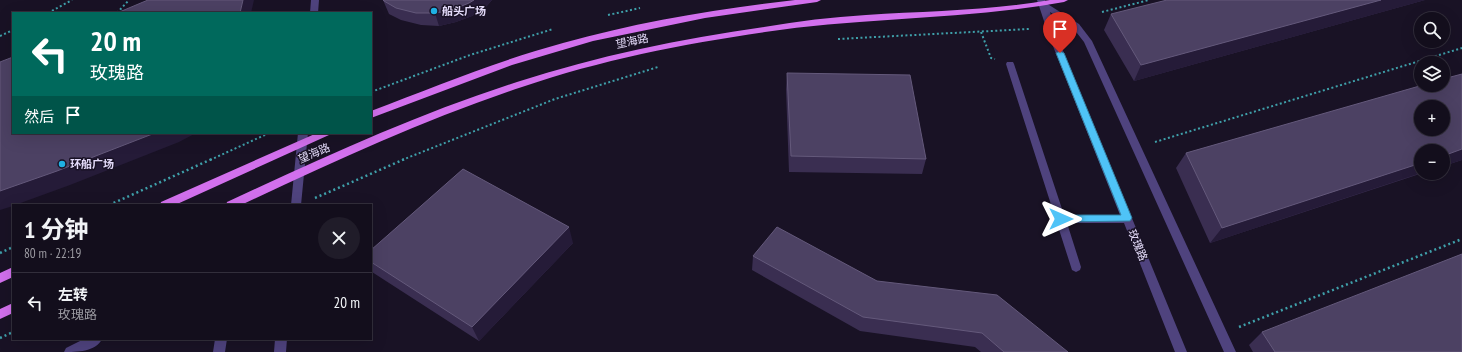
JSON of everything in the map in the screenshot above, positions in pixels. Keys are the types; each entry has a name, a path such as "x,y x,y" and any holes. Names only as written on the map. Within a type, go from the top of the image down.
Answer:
{"main road":[{"name":"望海路","path":"372,115 509,63 593,38 660,24 817,0"},
{"name":"望海路","path":"233,204 299,173 467,103 520,84 609,60 670,46 800,24 880,17 981,12 1064,0"},
{"name":"望海路","path":"167,204 302,138 321,134"},
{"path":"0,278 12,272"},
{"path":"0,314 12,308"}],"street":[{"path":"314,12 315,0"},
{"path":"1042,2 1069,20 1082,32 1137,148 1230,352"},
{"name":"玫瑰路","path":"1042,2 1054,36 1181,352"},
{"path":"1010,64 1076,267"},
{"path":"296,204 302,138"},
{"path":"1061,219 1127,218"},
{"path":"70,352 94,340"},
{"path":"219,352 222,340"},
{"path":"280,352 281,340"}],"path":[{"path":"50,12 72,0"},
{"path":"118,12 129,0"},
{"path":"1102,12 1149,0"},
{"path":"834,40 1029,28"},
{"path":"0,36 12,30"},
{"path":"981,32 991,58 1010,64"},
{"path":"1137,148 1462,48"},
{"path":"314,198 356,179 503,119 613,79 664,65"},
{"path":"111,204 267,134"},
{"path":"1222,334 1462,239"},
{"path":"0,253 12,248"},
{"path":"0,338 12,332"}],"building":[{"path":"148,0 243,0 240,12 119,12"},
{"path":"383,0 474,0 452,10 435,13 416,13 396,8"},
{"path":"1167,0 1381,0 1141,65 1111,14"},
{"path":"12,57 12,134 152,134 57,171 0,191 0,62"},
{"path":"787,73 910,75 926,159 791,156"},
{"path":"1462,74 1462,149 1450,153 1450,144 1414,144 1414,165 1222,228 1186,153 1414,88 1414,92 1450,92 1450,77"},
{"path":"463,169 569,227 472,327 372,263 372,249"},
{"path":"777,227 877,281 997,295 1068,352 1004,352 982,333 863,317 753,256"},
{"path":"1462,254 1462,352 1275,352 1262,332"}],"place":[{"name":"船头广场","path":"434,11"},
{"name":"环船广场","path":"62,164"}],"route":[{"path":"1060,53 1127,218 1061,219"}]}
